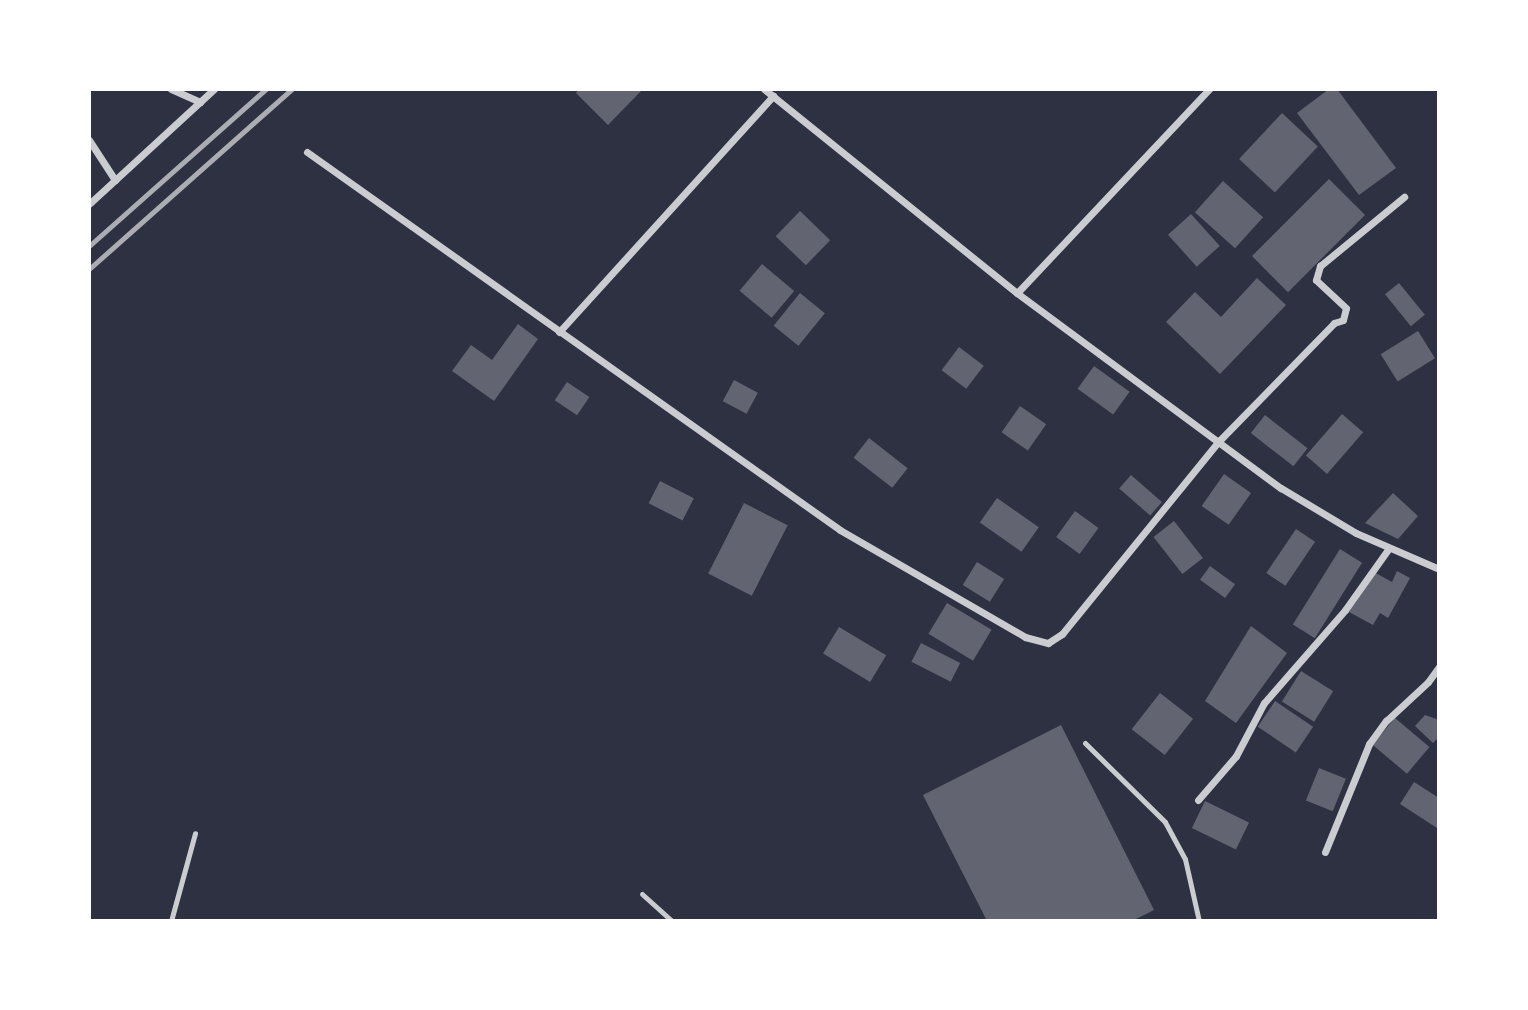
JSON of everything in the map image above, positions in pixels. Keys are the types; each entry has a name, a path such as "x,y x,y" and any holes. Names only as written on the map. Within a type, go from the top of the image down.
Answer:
{"street":[{"path":"171,89 200,102"},
{"path":"89,204 214,89"},
{"path":"764,89 1017,293 1281,488 1356,533 1439,569"},
{"path":"1017,293 1209,89"},
{"path":"559,332 773,96"},
{"path":"89,140 116,180"},
{"path":"307,152 840,530 1025,637 1048,643 1062,634 1219,440 1334,323 1346,316 1346,308 1316,280 1320,266 1404,197"},
{"path":"1198,800 1236,756 1264,703 1345,610 1389,548"},
{"path":"1325,852 1369,744 1386,721 1428,682 1439,667"}],"lane":[{"path":"1085,743 1165,822 1185,859 1199,921"},
{"path":"171,921 195,832"},
{"path":"642,894 673,921"}],"building":[{"path":"579,89 643,89 608,125 576,93"},
{"path":"1329,89 1337,89 1396,168 1359,195 1297,113"},
{"path":"1282,113 1318,146 1275,192 1239,159"},
{"path":"1329,179 1365,215 1288,292 1252,256"},
{"path":"1223,181 1263,217 1235,248 1195,212"},
{"path":"800,211 830,240 806,265 776,236"},
{"path":"1191,214 1220,246 1197,267 1168,235"},
{"path":"762,264 794,291 772,318 740,291"},
{"path":"1257,278 1286,305 1220,374 1166,322 1195,292 1221,317"},
{"path":"1399,283 1425,315 1411,326 1385,294"},
{"path":"800,293 825,313 798,346 774,326"},
{"path":"518,324 538,339 494,401 452,371 471,345 492,360"},
{"path":"1418,331 1435,358 1398,381 1381,354"},
{"path":"959,347 984,366 966,389 942,370"},
{"path":"1094,366 1130,392 1113,415 1078,389"},
{"path":"734,380 758,393 747,414 723,401"},
{"path":"567,382 589,397 577,415 555,400"},
{"path":"1020,406 1046,424 1028,451 1002,432"},
{"path":"1342,414 1363,432 1327,474 1306,456"},
{"path":"1265,415 1308,448 1293,466 1251,433"},
{"path":"869,438 908,468 892,488 854,458"},
{"path":"1224,474 1251,493 1229,525 1202,506"},
{"path":"1131,475 1162,502 1150,515 1119,489"},
{"path":"660,481 694,498 683,521 649,503"},
{"path":"1393,493 1418,516 1398,539 1365,523"},
{"path":"997,498 1039,527 1022,552 980,523"},
{"path":"744,503 788,525 752,596 708,573"},
{"path":"1075,511 1098,528 1080,554 1056,537"},
{"path":"1174,521 1203,558 1182,574 1154,537"},
{"path":"1296,529 1315,542 1285,586 1266,573"},
{"path":"1340,549 1362,563 1315,638 1293,624"},
{"path":"977,562 1004,579 990,602 963,585"},
{"path":"1210,566 1235,584 1225,598 1200,580"},
{"path":"1372,571 1392,582 1397,571 1410,578 1388,618 1380,613 1373,625 1349,612"},
{"path":"947,603 992,630 973,661 928,634"},
{"path":"1251,626 1287,653 1236,723 1205,701"},
{"path":"839,627 886,655 870,682 823,654"},
{"path":"921,643 960,663 951,682 911,662"},
{"path":"1301,671 1333,691 1314,722 1282,702"},
{"path":"1160,693 1193,719 1165,755 1132,729"},
{"path":"1275,701 1313,727 1296,752 1258,727"},
{"path":"1425,715 1439,720 1439,737 1433,743 1415,726"},
{"path":"1395,718 1429,747 1407,774 1373,745"},
{"path":"1061,725 1154,910 1132,921 987,921 923,795"},
{"path":"1319,768 1346,779 1333,811 1306,800"},
{"path":"1414,782 1439,798 1437,828 1400,804"},
{"path":"1205,801 1249,822 1236,849 1192,828"}],"railway":[{"path":"89,246 266,89"},
{"path":"89,269 292,89"}]}
